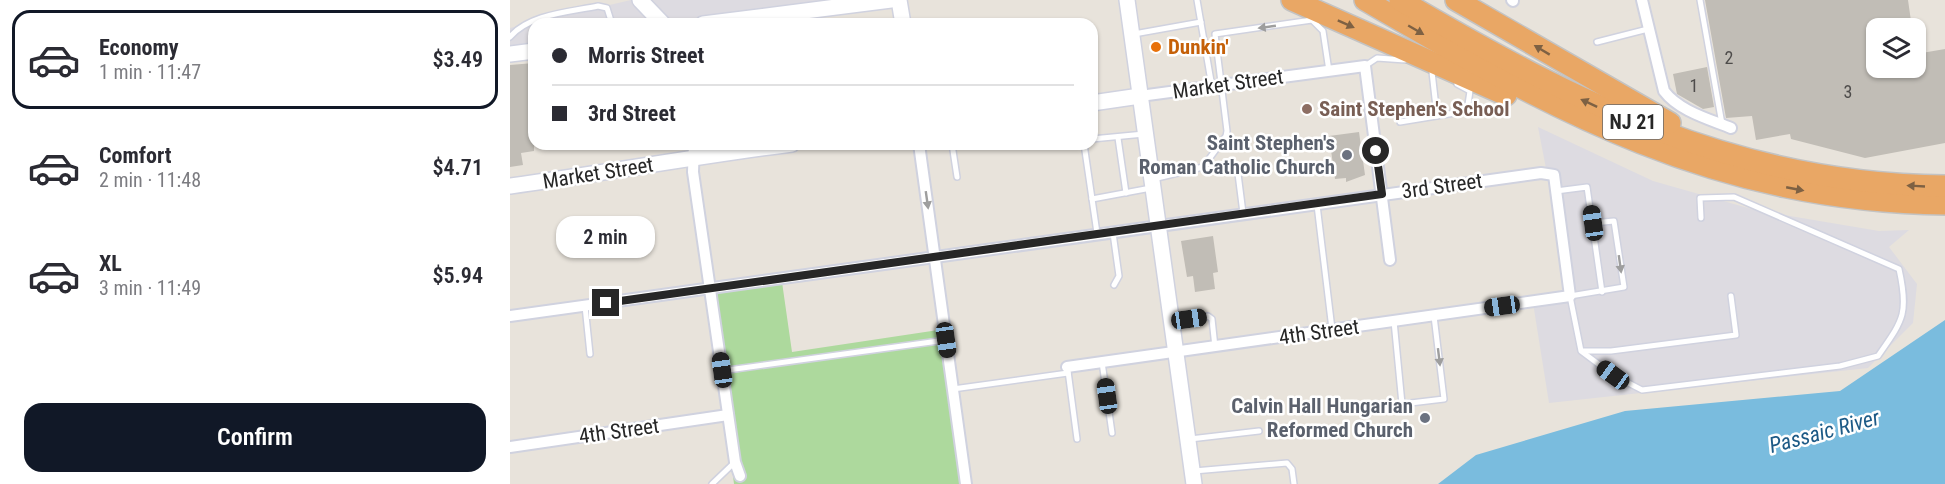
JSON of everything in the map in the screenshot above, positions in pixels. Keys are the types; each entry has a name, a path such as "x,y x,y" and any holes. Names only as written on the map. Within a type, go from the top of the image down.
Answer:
{"highway":[{"path":"1292,0 1617,143 1676,163 1738,176"},
{"name":"NJ 21","path":"1365,0 1514,86 1586,122 1651,148 1738,176 1826,195 1886,202 1945,204"},
{"name":"NJ 21","path":"1400,0 1523,70 1594,105 1657,131 1716,151 1771,166 1828,177 1887,184 1945,186"},
{"path":"1456,0 1674,125 1761,154 1887,184"}],"street":[{"path":"640,0 657,18"},
{"path":"750,18 891,0"},
{"path":"899,0 902,18"},
{"path":"1127,0 1194,478"},
{"path":"1642,0 1659,76 1670,100 1726,126"},
{"path":"510,54 528,52"},
{"path":"1365,66 1390,260"},
{"name":"Market Street","path":"1098,102 1365,66"},
{"path":"694,150 693,172 735,462 740,476"},
{"name":"Market Street","path":"510,186 632,169 694,150"},
{"path":"920,150 966,484"},
{"name":"3rd Street","path":"510,316 710,290 1158,224 1541,173 1554,175 1556,191"},
{"path":"1556,191 1570,296"},
{"name":"4th Street","path":"1068,370 1102,362 1570,296"},
{"name":"4th Street","path":"510,447 728,415"}],"lane":[{"path":"1092,199 1126,193 1198,170 1217,149 1227,131 1200,22 1197,0"},
{"path":"1700,0 1726,126"},
{"path":"547,18 598,6 607,8 610,18"},
{"path":"1216,86 1215,34 1312,20 1323,31 1329,71"},
{"path":"1132,35 1200,22"},
{"path":"510,37 518,27 528,24"},
{"path":"1597,42 1648,29"},
{"path":"1365,66 1377,58 1413,63"},
{"path":"1426,68 1441,76"},
{"path":"1432,72 1437,116"},
{"path":"1400,122 1467,111 1470,91 1450,81"},
{"path":"1098,137 1118,138 1145,134"},
{"path":"1118,138 1126,193"},
{"path":"953,150 957,177"},
{"path":"1085,150 1097,233"},
{"path":"1237,166 1243,213"},
{"path":"1556,191 1587,187 1602,292"},
{"path":"1593,223 1614,220 1624,287 1570,296 1581,351 1613,375 1642,390 1840,366 1878,356 1901,323 1905,298 1899,269 1734,197 1700,198 1701,218"},
{"path":"1316,203 1332,330"},
{"path":"1113,231 1119,276 1114,285"},
{"path":"1581,351 1620,350 1736,335 1731,296"},
{"path":"585,306 590,354"},
{"path":"1189,319 1208,316 1212,319 1215,347"},
{"path":"1394,321 1402,404 1444,399 1434,316"},
{"path":"722,370 946,340"},
{"path":"1102,362 1112,433"},
{"path":"953,389 1068,370 1077,439"},
{"path":"1188,439 1259,431"},
{"path":"712,484 735,462"},
{"path":"1194,478 1287,464 1293,469 1294,484"}],"shaded area":[{"path":"631,0 901,0 773,18 553,18"},
{"path":"528,24 528,52 510,54 510,28"},
{"path":"1538,127 1653,181 1755,210 1879,231 1909,230 1889,247 1917,284 1913,323 1868,368 1549,403 1533,303 1571,298"}],"green space":[{"path":"782,282 792,352 945,329 965,484 734,484 710,291"}],"water":[{"name":"Passaic River","path":"1945,320 1945,484 1438,484 1476,455 1625,411 1840,391"}],"building":[{"path":"1705,0 1908,0 1911,18 1866,18 1866,78 1926,78 1926,52 1945,49 1945,143 1865,158 1791,139 1790,134 1756,140 1752,116 1726,118"},
{"path":"528,64 528,150 534,151 521,153 523,165 510,167 510,65"},
{"path":"1707,67 1714,107 1703,109 1677,94 1673,74"},
{"name":"Saint Stephen's Roman Catholic Church","path":"1359,132 1365,175 1346,182 1346,178 1335,179 1329,136"},
{"path":"1213,236 1218,272 1213,273 1215,289 1195,292 1193,276 1187,277 1181,241"}],"place":[{"name":"Dunkin'","path":"1156,47"},
{"name":"Saint Stephen's School","path":"1307,109"},
{"name":"Saint Stephen's Roman Catholic Church","path":"1347,155"},
{"name":"Calvin Hall Hungarian Reformed Church","path":"1425,418"}],"route":[{"path":"606,303 1382,194 1376,151"}]}
